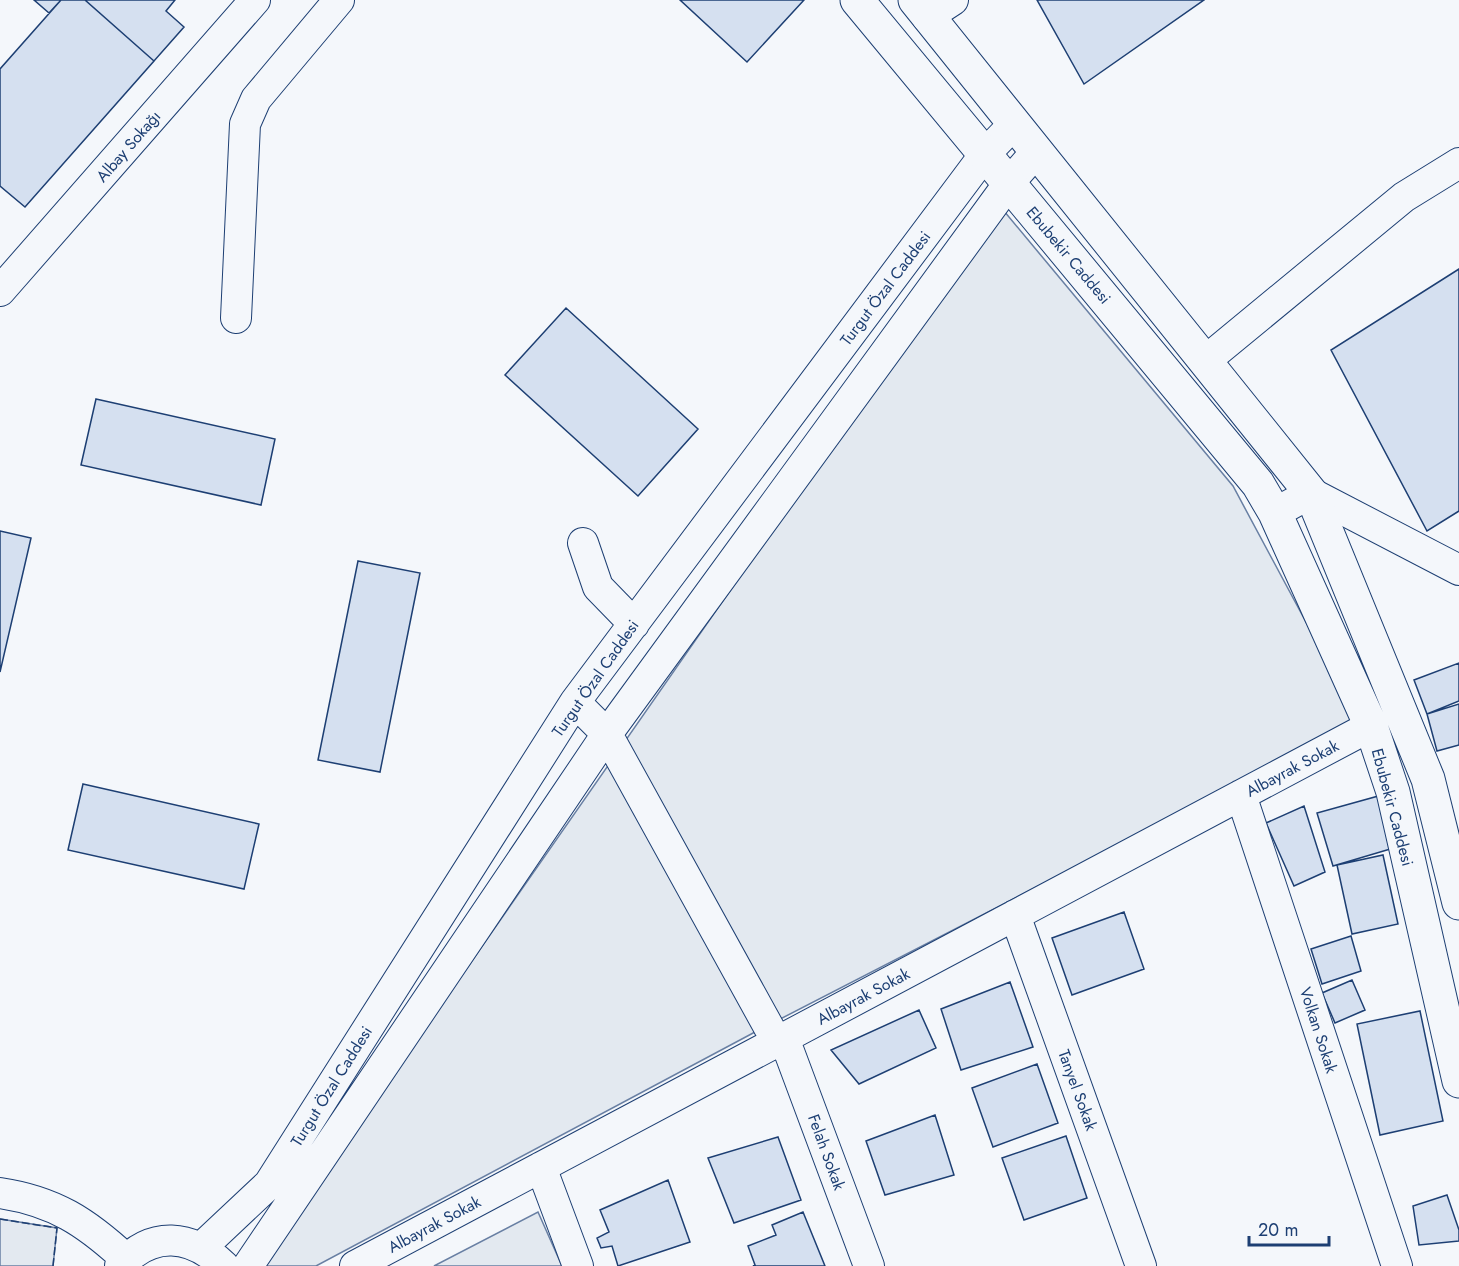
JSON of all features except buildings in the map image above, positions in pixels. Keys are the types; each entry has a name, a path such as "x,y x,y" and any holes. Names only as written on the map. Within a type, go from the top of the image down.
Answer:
{"main road":[{"name":"Ebubekir Caddesi","path":"857,0 1258,484 1275,513 1371,726 1393,792 1459,1081"},
{"path":"932,6 1014,124 1311,493 1428,779 1459,903"}],"street":[{"name":"Albay Sokağı","path":"0,291 255,0"},
{"path":"236,318 245,124 256,99 339,0"},
{"name":"Turgut Özal Caddesi","path":"201,1248 269,1184 575,702 985,154 1014,124"},
{"name":"Turgut Özal Caddesi","path":"248,1266 607,734 1009,183 1036,152"},
{"path":"1205,361 1404,197 1459,163"},
{"path":"1275,513 1311,493 1459,570"},
{"path":"583,543 598,587 634,624"},
{"name":"Felah Sokak","path":"575,702 607,734 781,1040 869,1266"},
{"name":"Albayrak Sokak","path":"355,1266 1371,726"},
{"name":"Volkan Sokak","path":"1241,795 1397,1266"},
{"name":"Tanyel Sokak","path":"1015,915 1141,1266"},
{"path":"541,1167 578,1266"},
{"path":"0,1193 26,1197 53,1206 79,1220 123,1263 148,1244 169,1240 190,1243 201,1248 224,1266"}],"shaded area":[{"path":"999,205 1233,486 1359,721 755,1032 316,1266 259,1266"},
{"path":"538,1212 562,1266 434,1266"},
{"path":"0,1219 57,1228 53,1266 0,1266"}],"fence":[{"path":"0,1219 57,1228 53,1266"}]}
